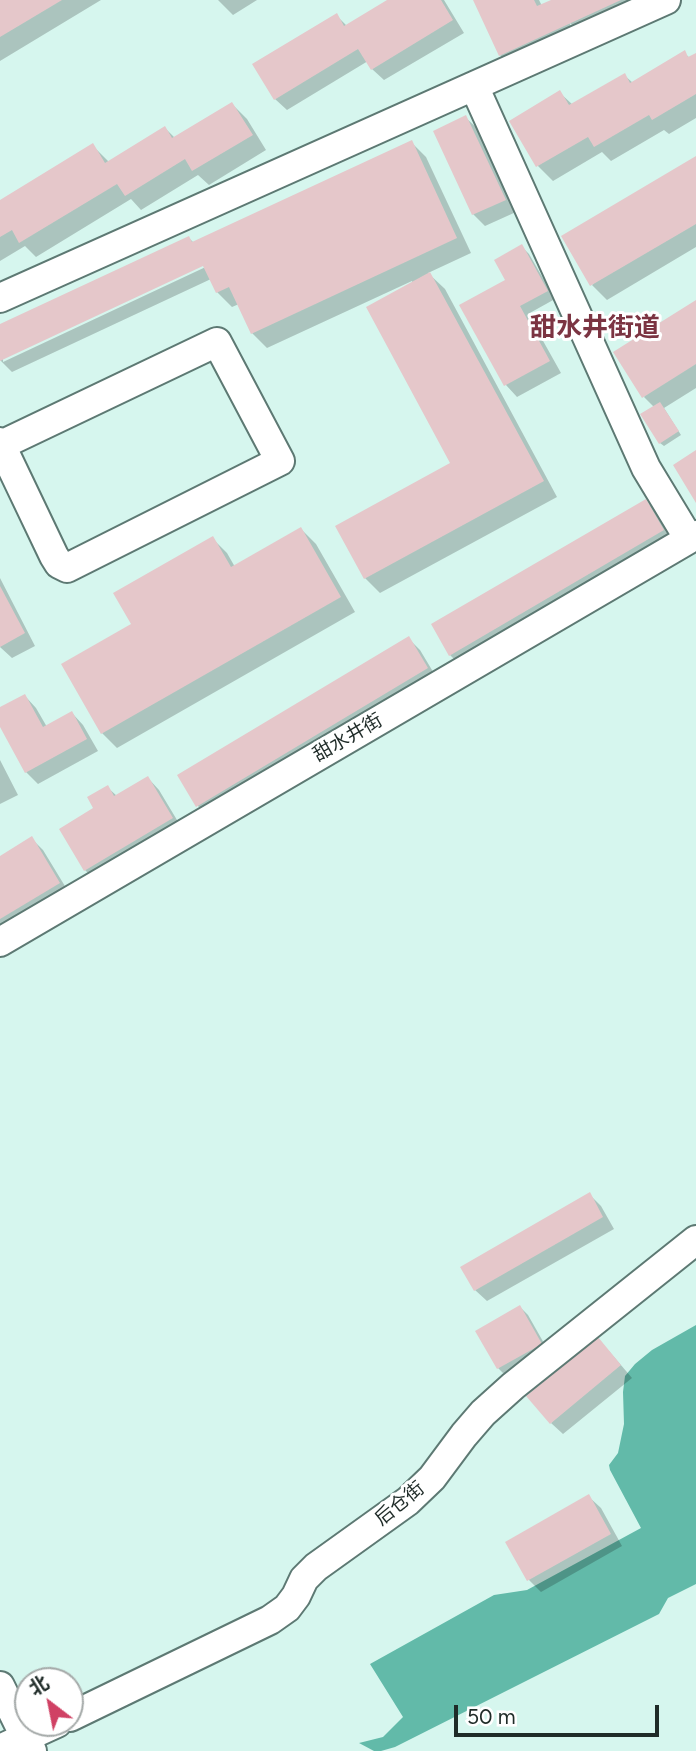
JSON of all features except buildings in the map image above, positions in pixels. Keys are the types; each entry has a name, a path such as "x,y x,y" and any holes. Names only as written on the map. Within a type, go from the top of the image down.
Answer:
{"street":[{"path":"0,298 666,0"},
{"path":"474,86 646,468 692,537"},
{"path":"218,342 280,461 67,568 59,564 54,556 1,444 218,342"},
{"name":"甜水井街","path":"0,942 692,537"},
{"name":"后仓街","path":"84,1710 270,1620 287,1608 304,1579 316,1567 408,1501 432,1478 483,1413 513,1386 696,1240"},
{"path":"0,1686 29,1744 0,1749"}],"shaded area":[{"path":"696,1325 696,1584 668,1598 659,1614 395,1747 374,1751 359,1743 383,1737 403,1717 370,1664 494,1595 527,1590 641,1528 609,1465 618,1453 624,1424 625,1376 652,1350"}],"district":[{"name":"甜水井街道","path":"595,328"}]}
